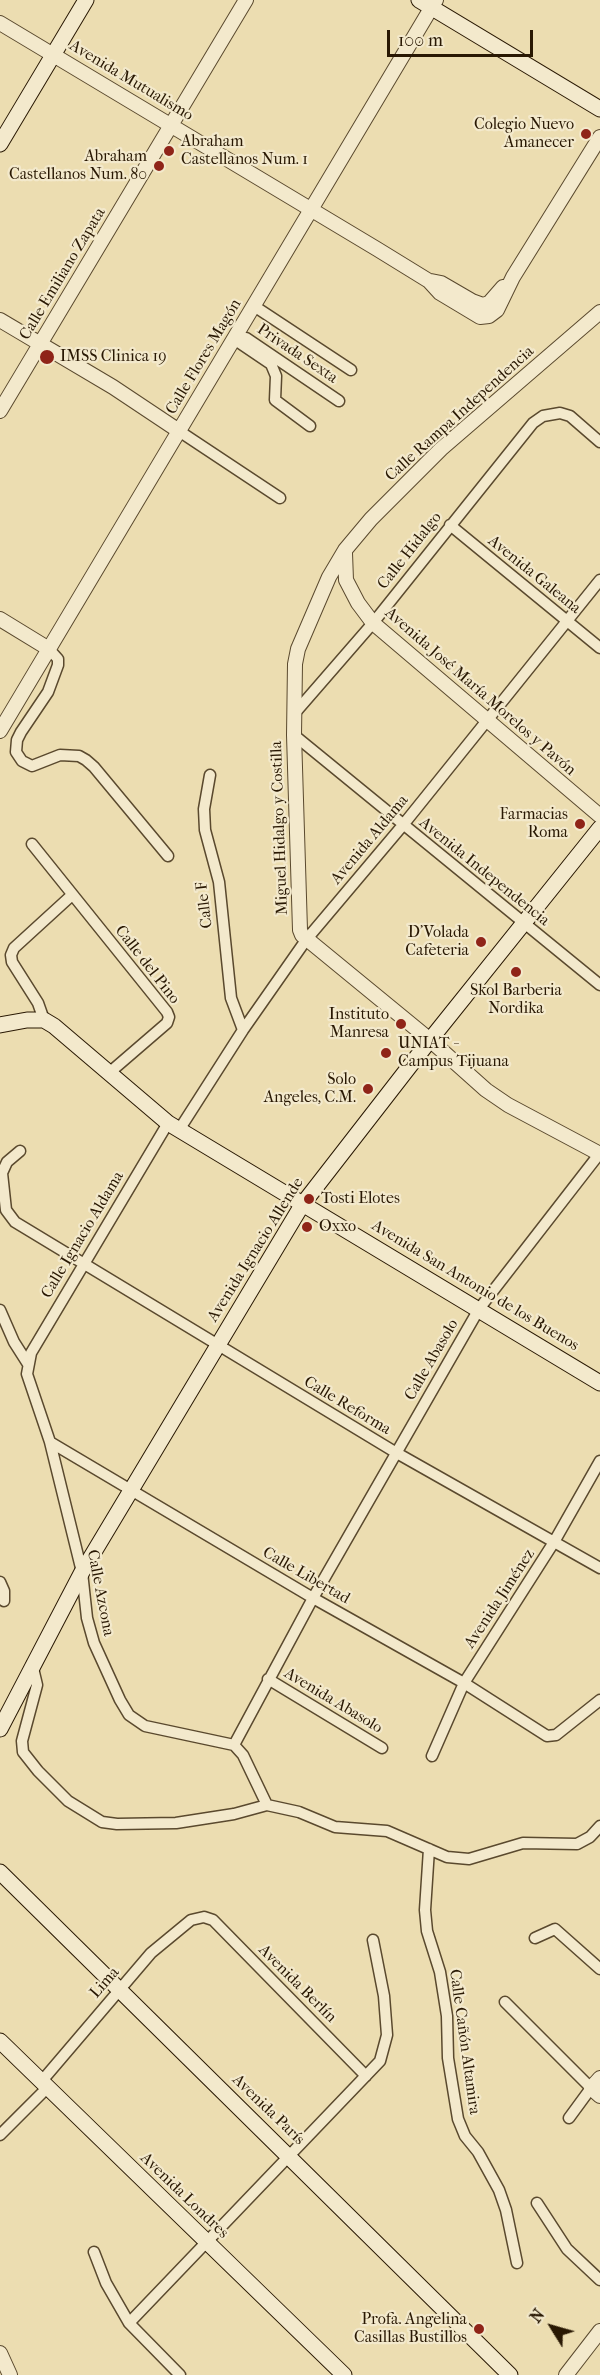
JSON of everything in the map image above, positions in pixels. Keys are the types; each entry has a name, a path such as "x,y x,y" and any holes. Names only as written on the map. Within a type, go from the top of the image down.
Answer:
{"main road":[{"path":"0,144 86,0"},
{"path":"429,3 600,109"},
{"name":"Avenida Ignacio Allende","path":"0,1729 82,1572 302,1205 430,1040 600,828"},
{"path":"0,1025 27,1020 44,1020"},
{"name":"Avenida San Antonio de los Buenos","path":"44,1020 64,1033 173,1126 600,1383"},
{"name":"Avenida París","path":"0,1872 510,2375"},
{"name":"Avenida Londres","path":"0,2041 344,2375"}],"street":[{"name":"Calle Emiliano Zapata","path":"0,411 246,0"},
{"name":"Calle Flores Magón","path":"0,731 312,210 429,3"},
{"name":"Avenida Mutualismo","path":"0,22 429,281 440,293 489,316 497,310 513,277 600,137"},
{"path":"254,306 351,370"},
{"name":"Calle Rampa Independencia","path":"294,714 295,664 298,649 329,577 345,550 371,519 441,449 600,312"},
{"path":"0,320 41,343 180,431 280,498"},
{"path":"236,336 271,364 275,370 275,400 310,426"},
{"name":"Privada Sexta","path":"236,336 339,401"},
{"name":"Calle Hidalgo","path":"294,714 373,623 533,423 553,413 570,416 600,442"},
{"name":"Avenida Galeana","path":"450,525 600,648"},
{"name":"Avenida José María Morelos y Pavón","path":"345,550 346,580 358,603 373,623 600,816"},
{"name":"Avenida Aldama","path":"173,1126 306,940 403,825 600,580"},
{"path":"0,619 49,649 58,659 48,692 21,732 17,740 16,752 22,760 32,766 60,754 79,756 86,760 168,856"},
{"name":"Miguel Hidalgo y Costilla","path":"294,714 300,930 306,940"},
{"name":"Avenida Independencia","path":"294,735 600,985"},
{"name":"Calle F","path":"210,776 203,820 219,882 231,998 243,1030"},
{"path":"32,844 72,895 14,948 11,955 12,962 38,1003 44,1020"},
{"name":"Calle del Pino","path":"72,895 169,1017 167,1023 109,1073"},
{"path":"306,940 430,1040 486,1090 508,1105 600,1154"},
{"name":"Calle Ignacio Aldama","path":"28,1364 31,1353 83,1265 173,1126"},
{"name":"Calle Reforma","path":"20,1151 7,1162 2,1173 6,1210 9,1217 83,1265 395,1452 600,1568"},
{"name":"Calle Abasolo","path":"313,1598 479,1309 600,1154"},
{"path":"0,1310 14,1342 28,1364"},
{"name":"Calle Azcona","path":"28,1364 27,1374 50,1442 82,1572 87,1618 94,1643 106,1672 129,1715 145,1726 234,1745"},
{"name":"Calle Libertad","path":"50,1442 313,1598 464,1683 547,1736 556,1735 600,1700"},
{"name":"Avenida Jiménez","path":"432,1756 464,1683 554,1542 600,1461"},
{"path":"0,1582 4,1592 4,1601"},
{"name":"Avenida Abasolo","path":"234,1745 267,1679 313,1598"},
{"path":"32,1664 37,1685 22,1741 23,1752 38,1771 68,1801 102,1822 176,1823 234,1814 267,1805 299,1812 335,1827 387,1831 447,1857 469,1859 523,1843 577,1844 590,1837 600,1826"},
{"name":"Avenida Abasolo","path":"267,1679 382,1748"},
{"path":"234,1745 243,1755 267,1805"},
{"name":"Calle Cañón Altamira","path":"429,1849 426,1921 440,1972 447,2016 448,2058 458,2119 465,2136 478,2152 499,2190 506,2210 517,2263"},
{"name":"Lima","path":"0,2135 44,2085 118,1990 151,1953 191,1920 204,1917"},
{"name":"Avenida Berlín","path":"204,1917 213,1920 366,2076"},
{"path":"535,1938 555,1929 600,1969"},
{"path":"129,2323 380,2061 387,2035 384,1996 373,1940"},
{"path":"505,2002 597,2087 569,2118"},
{"path":"537,2203 567,2249 600,2280"},
{"path":"94,2252 106,2283 129,2323 173,2373"},
{"path":"566,2375 600,2331"},
{"path":"0,2353 10,2375"}],"place":[{"name":"Colegio Nuevo Amanecer","path":"586,134"},
{"name":"Abraham Castellanos Num. 1","path":"169,151"},
{"name":"Abraham Castellanos Num. 80","path":"159,166"},
{"name":"IMSS Clinica 19","path":"47,357"},
{"name":"Farmacias Roma","path":"580,824"},
{"name":"D'Volada Cafeteria","path":"481,942"},
{"name":"Skol Barberia Nordika","path":"516,972"},
{"name":"Instituto Manresa","path":"401,1024"},
{"name":"UNIAT - Campus Tijuana","path":"386,1053"},
{"name":"Solo Angeles, C.M.","path":"368,1089"},
{"name":"Tosti Elotes","path":"309,1199"},
{"name":"Oxxo","path":"307,1227"},
{"name":"Profa. Angelina Casillas Bustillos","path":"479,2329"}]}
